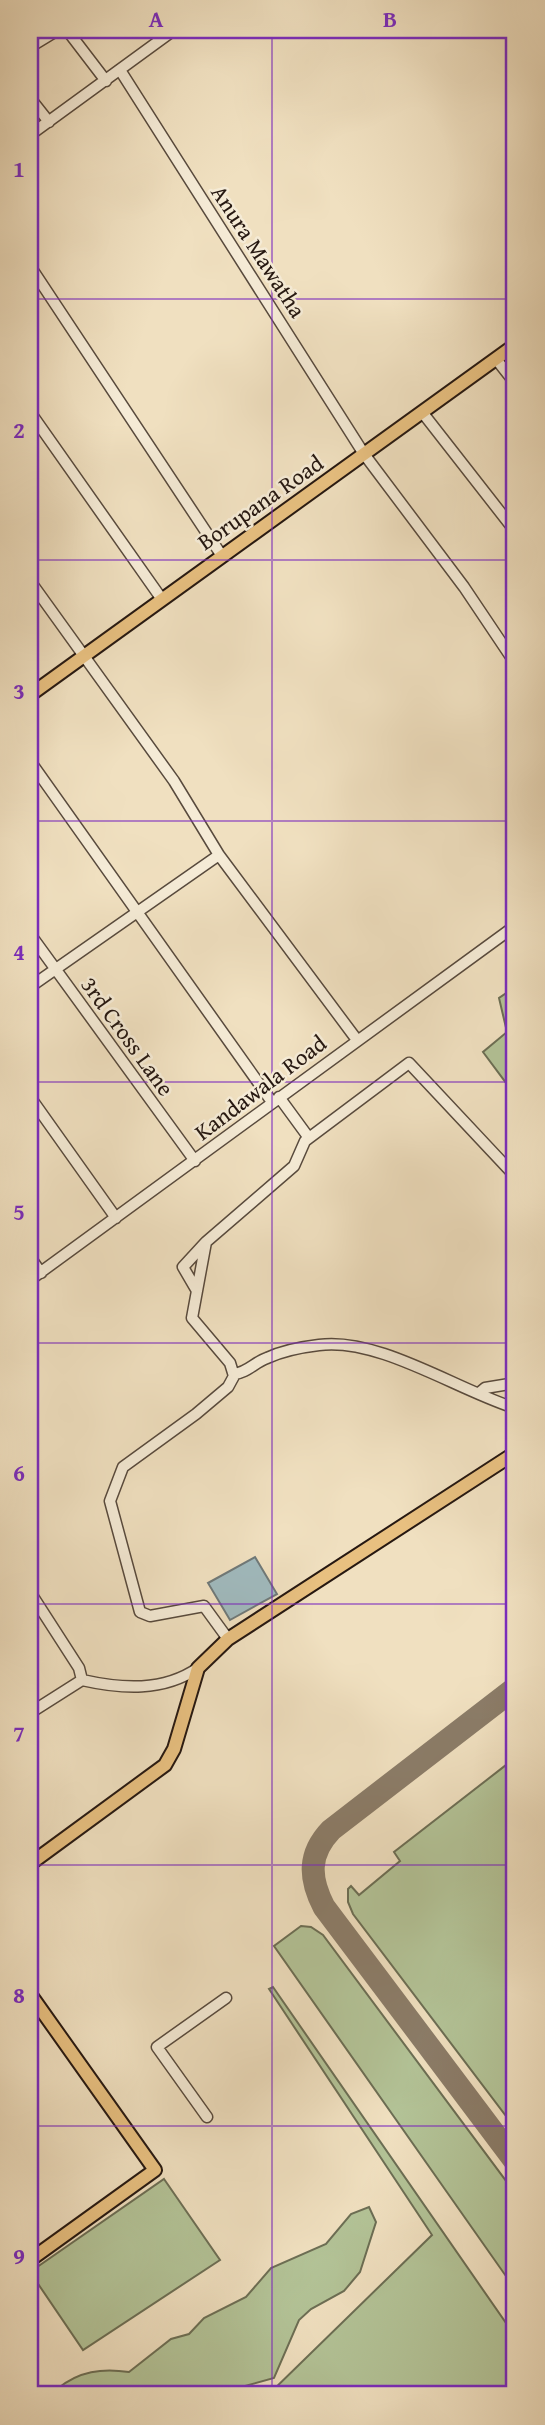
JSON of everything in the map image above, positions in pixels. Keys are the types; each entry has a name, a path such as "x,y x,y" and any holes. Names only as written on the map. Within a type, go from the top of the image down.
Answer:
{"main road":[{"name":"Borupana Road","path":"30,695 515,345"},
{"path":"30,1864 165,1765 174,1749 198,1668 228,1639 512,1454"},
{"path":"30,1994 155,2170 30,2260"}],"street":[{"path":"30,47 58,30"},
{"path":"67,30 106,81"},
{"path":"30,135 174,30"},
{"name":"Anura Mawatha","path":"120,70 364,454 464,587 515,663"},
{"path":"30,98 49,122"},
{"path":"30,265 222,556"},
{"path":"496,359 515,383"},
{"path":"30,412 161,598"},
{"path":"422,412 515,531"},
{"path":"30,581 174,781 219,855 357,1040"},
{"path":"30,761 275,1099 309,1138"},
{"path":"30,987 219,855"},
{"name":"Kandawala Road","path":"30,1280 515,926"},
{"name":"3rd Cross Lane","path":"30,934 195,1161"},
{"path":"197,1291 183,1267 206,1242 294,1166 303,1144 309,1138 409,1063 515,1176"},
{"path":"30,1097 116,1218"},
{"path":"206,1242 192,1318 230,1363 234,1374 228,1387 206,1406 123,1467 110,1501 140,1612 149,1616 204,1606 228,1639"},
{"path":"30,1256 41,1273"},
{"path":"234,1374 242,1373 271,1356 334,1344 364,1348 514,1408"},
{"path":"478,1393 485,1388 515,1383"},
{"path":"30,1592 79,1668 82,1680"},
{"path":"30,1713 82,1680 110,1685 152,1686 177,1680 198,1668"},
{"path":"207,2117 158,2047 226,1998"}],"green space":[{"path":"515,987 515,1095 483,1052 507,1032 499,998"},
{"path":"515,1758 515,2128 353,1914 348,1902 348,1889 351,1886 359,1895 400,1861 394,1852"},
{"path":"301,1926 311,1927 323,1935 515,2193 515,2289 274,1946"},
{"path":"273,1987 515,2336 515,2395 268,2395 432,2235 269,1989"},
{"path":"164,2179 220,2260 83,2350 30,2272"},
{"path":"369,2207 376,2222 360,2272 344,2291 311,2309 299,2320 274,2378 222,2395 64,2395 57,2389 74,2378 91,2372 129,2372 171,2339 189,2334 204,2318 246,2297 271,2268 326,2244 351,2214"}],"water":[{"path":"255,1557 277,1594 230,1620 208,1583"}],"taxiway":[{"path":"515,1688 331,1830 318,1848 313,1867 316,1886 324,1907 515,2161"}]}
